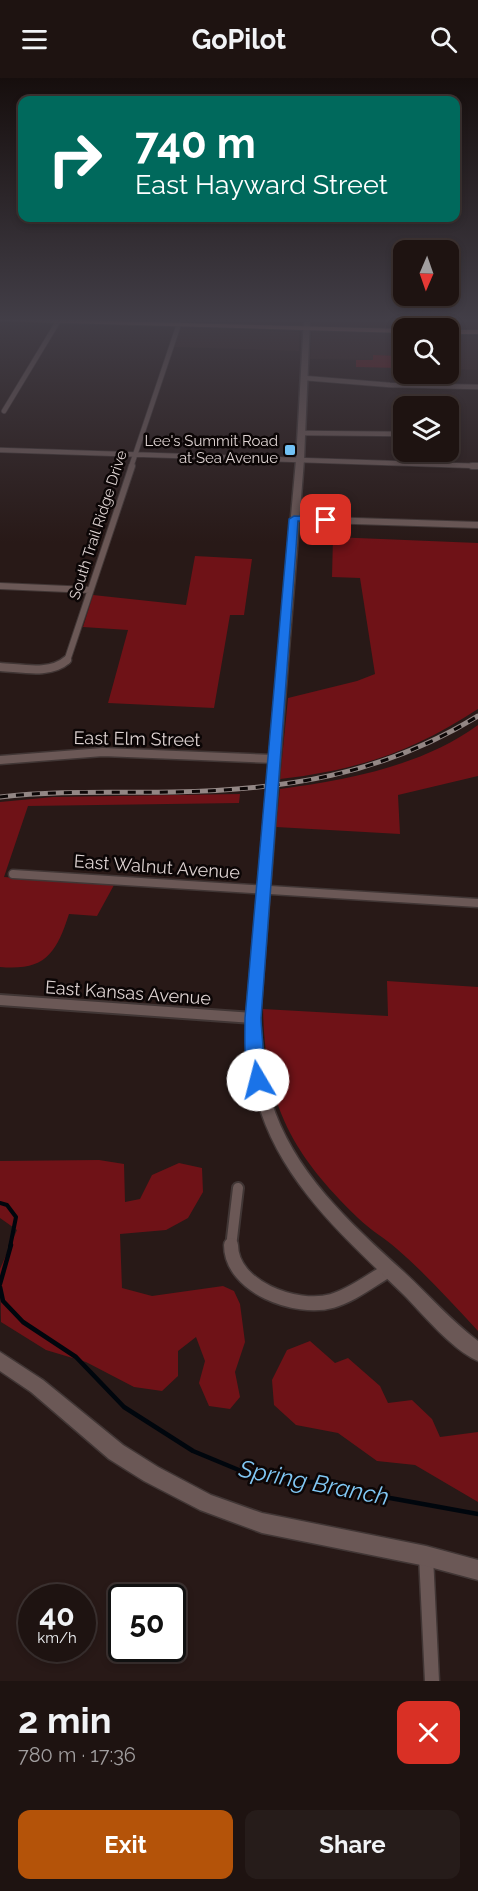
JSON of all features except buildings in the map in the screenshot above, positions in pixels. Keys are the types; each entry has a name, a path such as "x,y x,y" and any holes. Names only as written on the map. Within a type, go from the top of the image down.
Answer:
{"main road":[{"path":"303,393 300,460 253,1018 253,1048 258,1080 267,1113 285,1150 320,1202 477,1353"},
{"path":"0,1361 37,1386 116,1452 151,1474 207,1503 262,1523 426,1556 478,1570"}],"street":[{"path":"4,411 15,393"},
{"name":"South Trail Ridge Drive","path":"0,667 45,669 67,661 155,393"},
{"path":"301,433 393,434"},
{"path":"0,450 478,466"},
{"path":"294,519 478,525"},
{"path":"0,586 90,590"},
{"name":"East Elm Street","path":"0,760 74,752 118,751 275,759"},
{"name":"East Walnut Avenue","path":"13,874 265,892 478,903"},
{"name":"East Kansas Avenue","path":"0,1000 253,1018"},
{"path":"238,1188 232,1259 237,1270 254,1285 273,1294 330,1302 389,1270"},
{"path":"426,1556 432,1681"}],"shaded area":[{"path":"333,537 478,543 478,709 430,737 384,757 335,770 280,779 288,698 357,681 375,674 360,578 332,577"},
{"path":"195,556 252,559 244,615 230,615 214,708 108,703 128,630 83,627 93,595 186,605"},
{"path":"478,725 478,776 398,795 400,834 276,827 280,789 357,776 408,761 433,751"},
{"path":"240,794 239,803 28,806 4,877 114,885 97,916 69,914 59,940 46,957 38,963 15,968 0,967 0,802 53,797"},
{"path":"387,981 478,987 478,1331 418,1268 363,1222 335,1194 299,1148 276,1100 269,1073 263,1009 388,1016"},
{"path":"99,1160 124,1164 125,1202 140,1199 152,1175 179,1163 202,1168 203,1192 188,1218 166,1230 120,1234 122,1288 152,1296 223,1286 234,1291 240,1304 245,1342 235,1372 240,1397 230,1409 209,1406 199,1383 205,1361 196,1337 178,1351 178,1376 162,1391 134,1387 86,1362 46,1350 1,1322 0,1269 17,1230 0,1218 0,1161"},
{"path":"310,1341 335,1363 348,1358 380,1386 388,1403 412,1400 432,1419 440,1437 478,1432 478,1502 415,1465 377,1461 338,1433 296,1425 274,1405 272,1380 287,1350"}],"waterway":[{"name":"Spring Branch","path":"0,1203 7,1205 16,1217 10,1247"},
{"name":"Spring Branch","path":"0,1284 11,1245"},
{"name":"Spring Branch","path":"0,1287 3,1301 23,1322 76,1357 124,1407 193,1451 246,1473 301,1482 335,1482 390,1498 478,1514"}],"railway":[{"path":"0,797 65,793 214,791 293,783 369,765 405,752 442,736 478,716"}],"place":[{"name":"Lee's Summit Road at Sea Avenue","path":"290,450"}],"route":[{"path":"258,1080 253,1048 253,1018 294,519 326,520"}]}
